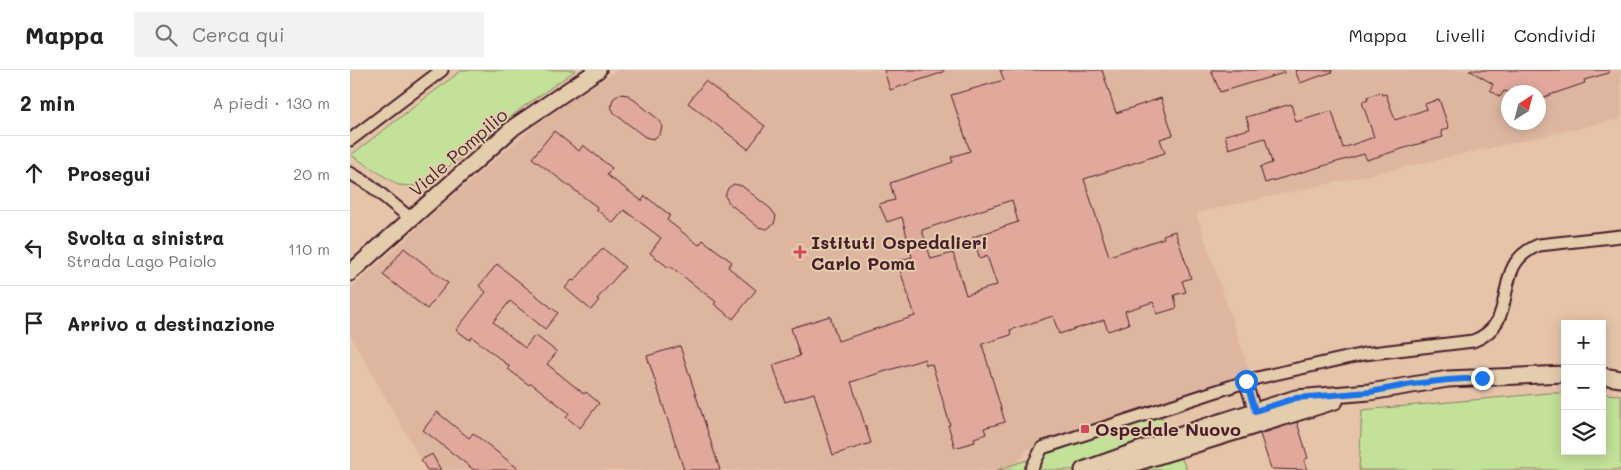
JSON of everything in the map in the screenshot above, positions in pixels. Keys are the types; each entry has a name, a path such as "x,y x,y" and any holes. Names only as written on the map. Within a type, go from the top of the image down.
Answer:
{"street":[{"path":"350,140 442,70"},
{"name":"Viale Pompilio","path":"350,273 514,128 598,70"},
{"path":"350,173 370,185 410,218"},
{"path":"1031,470 1042,448 1246,381 1364,354 1473,341 1482,338 1495,327 1501,315 1509,276 1515,262 1530,248 1539,245 1621,236"},
{"path":"1606,372 1621,371"},
{"path":"1083,470 1296,398 1355,393 1448,380 1561,374"},
{"path":"1606,377 1621,379"},
{"path":"1246,381 1255,411"},
{"path":"1112,470 1282,418 1355,393"}],"shaded area":[{"name":"Istituti Ospedalieri Carlo Poma","path":"618,70 1621,70 1621,119 1196,213 1251,376 1028,449 1012,470 427,470 350,335 350,290 439,208 551,112"}],"green space":[{"path":"462,70 576,70 523,107 426,185 398,185 351,155"},
{"path":"1561,393 1561,455 1606,455 1606,394 1621,395 1621,470 1359,470 1362,410"},
{"path":"1161,416 1187,470 997,470"}],"building":[{"path":"884,70 943,70 944,72 890,90"},
{"path":"1000,70 1102,70 1116,113 1161,98 1173,135 1160,139 1165,153 1084,179 1109,256 1164,238 1163,235 1175,231 1191,278 1182,281 1186,292 1174,295 1177,308 1157,314 1153,302 1125,311 1129,324 1108,331 1104,320 1059,334 1053,316 1010,330 1011,335 982,344 1005,422 984,428 986,434 974,438 975,442 955,448 932,364 926,365 925,359 851,382 871,443 833,455 814,393 785,402 773,365 800,356 791,328 830,316 838,341 915,316 897,261 912,257 902,217 887,222 879,204 895,200 890,183 953,162 951,157 970,151 951,95 1004,80","holes":["1012,200 1018,222 973,237 980,259 987,256 997,285 966,295 953,253 931,259 922,230"]},
{"path":"1211,70 1283,70 1284,73 1220,92"},
{"path":"1295,70 1332,70 1332,72 1300,83"},
{"path":"1469,70 1609,70 1609,73 1584,80 1585,83 1546,96 1546,85 1501,85 1500,97 1490,90 1493,84"},
{"path":"705,81 765,126 748,149 688,103"},
{"path":"1381,92 1382,95 1386,94 1395,120 1427,109 1425,104 1439,99 1449,128 1441,131 1443,137 1367,160 1364,154 1265,183 1260,167 1272,163 1265,138 1229,149 1225,135 1250,129 1246,117 1291,104 1296,122 1332,111 1343,148 1374,137 1362,102 1368,100 1367,97"},
{"path":"620,94 628,95 658,119 662,126 660,134 653,139 645,137 615,114 611,107 613,99"},
{"path":"554,131 579,151 583,145 612,168 607,175 642,201 645,196 670,215 667,220 699,245 703,240 732,262 728,267 756,290 733,319 714,304 716,302 650,253 661,238 624,210 613,223 596,209 597,207 532,158"},
{"path":"734,184 742,186 771,209 776,216 774,224 767,229 758,227 729,203 725,196 728,188"},
{"path":"404,248 448,283 427,309 383,275"},
{"path":"603,248 625,267 597,299 599,300 591,310 565,288 572,280 574,281"},
{"path":"497,264 558,313 545,329 510,301 493,322 525,348 535,335 557,352 547,364 584,394 586,392 599,403 580,428 566,417 569,413 531,383 529,385 508,369 509,366 472,337 470,340 456,330 486,292 479,286"},
{"path":"680,346 720,470 684,470 647,356"},
{"path":"437,412 469,438 473,433 520,470 474,470 423,430"},
{"path":"1297,422 1308,458 1304,460 1307,470 1271,469 1260,434"},
{"path":"432,454 441,470 427,470 421,460"}],"place":[{"name":"Istituti Ospedalieri Carlo Poma","path":"800,252"},
{"name":"Ospedale Nuovo","path":"1085,429"}],"route":[{"path":"1246,381 1255,411 1296,398 1370,392 1412,384 1482,378"}]}
